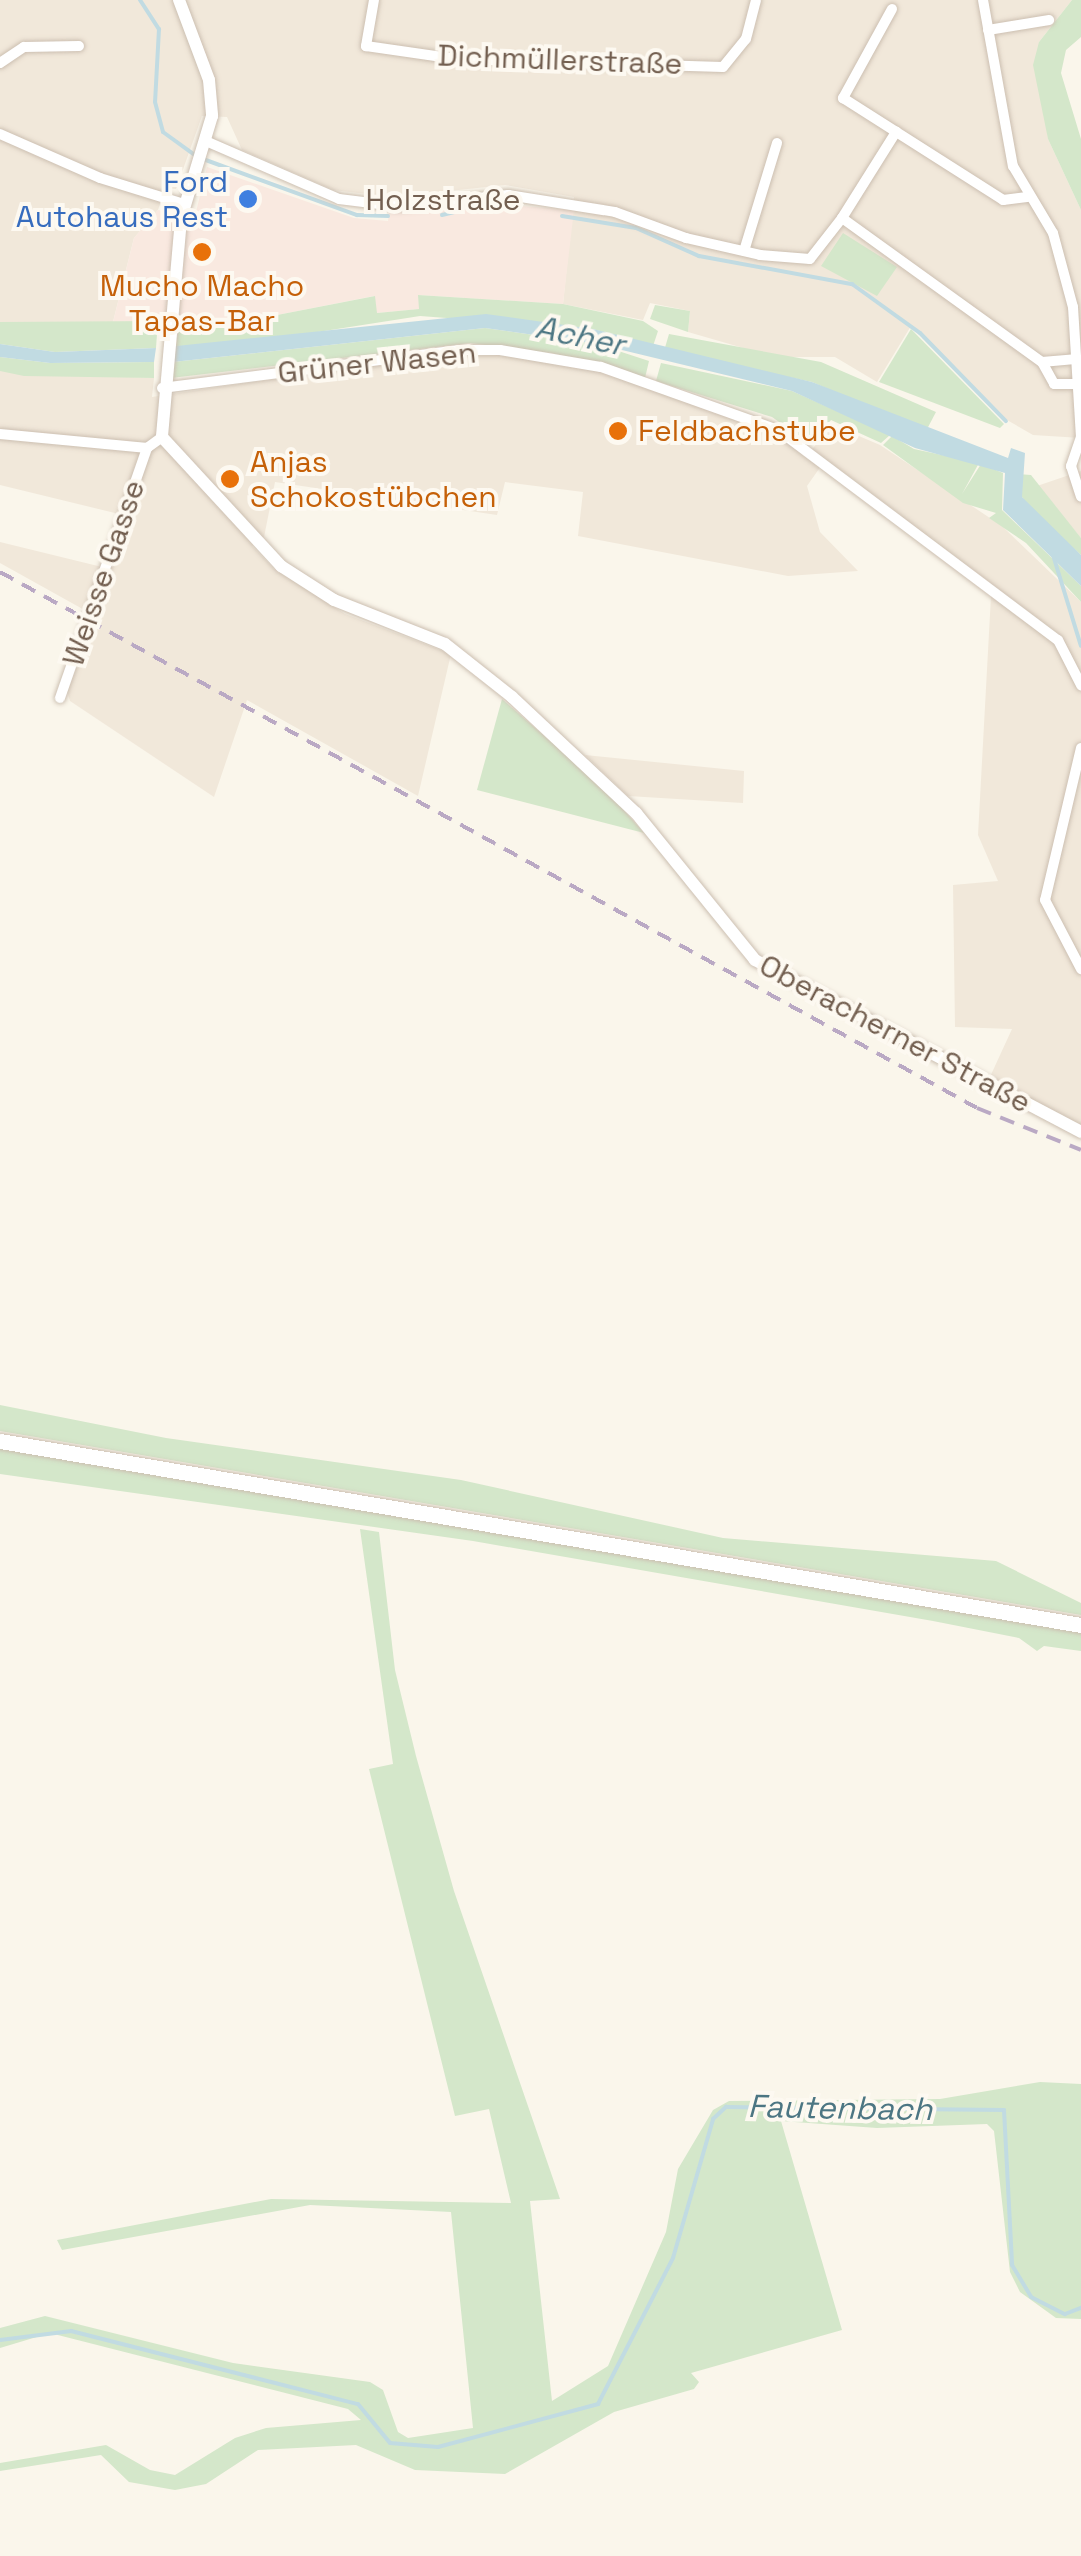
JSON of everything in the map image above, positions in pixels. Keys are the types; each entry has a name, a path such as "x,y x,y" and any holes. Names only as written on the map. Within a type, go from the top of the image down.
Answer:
{"main road":[{"path":"0,1441 1081,1625"}],"street":[{"path":"0,434 147,448 162,436 162,388 184,204 202,154 209,80 179,0"},
{"name":"Dichmüllerstraße","path":"374,0 366,46 456,59 723,67 746,40 756,0"},
{"path":"983,0 1004,129 1030,197 1053,233 1066,276 1081,438 1070,466 1081,496"},
{"path":"892,9 843,98 1004,200 1030,197"},
{"path":"988,30 1048,20"},
{"path":"0,64 24,47 79,46"},
{"path":"896,132 842,218 1042,362 1054,384 1076,384"},
{"path":"0,134 100,178 184,204"},
{"path":"744,251 776,143"},
{"name":"Holzstraße","path":"202,154 339,199 396,206 508,195 615,212 744,251 810,259 842,218"},
{"name":"Grüner Wasen","path":"162,388 460,350 601,367 778,430 1058,640 1081,685"},
{"path":"1042,362 1075,360"},
{"name":"Oberacherner Straße","path":"162,436 281,566 334,600 444,644 512,697 636,814 755,960 1081,1132"},
{"name":"Weisse Gasse","path":"60,698 147,448"},
{"path":"1081,748 1046,900 1081,969"}],"shaded area":[{"path":"0,0 1072,0 1039,42 1048,139 1081,210 1081,438 1033,435 1007,420 911,326 877,382 835,357 774,357 688,332 690,311 650,303 643,320 563,304 574,197 505,185 393,197 333,190 242,150 227,117 202,116 176,189 165,188 158,210 134,238 113,322 0,322"},
{"path":"207,167 354,218 388,221 389,212 470,202 574,210 563,304 419,295 419,309 376,313 374,296 241,322 113,322 134,238 158,210 195,216"},
{"path":"497,355 601,370 776,434 807,455 833,425 880,445 1002,526 1081,602 1081,1125 989,1079 1012,1029 955,1027 953,885 998,881 978,835 991,596 821,466 807,486 820,532 858,571 788,576 578,536 583,492 505,482 497,515 275,482 264,537 252,546 274,569 345,614 451,654 418,796 247,700 214,797 70,701 67,691 97,617 0,563 0,542 102,567 119,514 0,485 0,371 154,378 152,397 402,360"},
{"path":"1081,471 1081,538 1037,486"},
{"path":"585,755 744,771 743,803 628,796"}],"green space":[{"path":"1072,0 1081,0 1081,37 1066,50 1061,73 1081,139 1081,210 1048,139 1033,65 1039,42"},
{"path":"843,233 897,267 877,296 821,266"},
{"path":"418,295 563,304 643,321 658,331 653,346 593,329 420,316 235,345 176,346 179,323 241,322 375,296 377,313 419,309"},
{"path":"655,305 690,311 688,332 650,319"},
{"path":"158,321 156,348 55,352 0,344 0,322"},
{"path":"485,328 597,344 649,361 645,378 552,353 470,343 171,378 173,362"},
{"path":"911,329 1004,424 1000,428 879,382"},
{"path":"669,334 821,362 936,412 926,431 812,382 664,351"},
{"path":"0,357 50,363 154,362 154,378 24,376 0,371"},
{"path":"661,363 792,391 890,435 881,443 831,420 810,444 772,417 656,381"},
{"path":"892,436 914,449 979,463 962,494 981,464 1003,473 1002,510 1081,586 1081,602 1026,543 989,518 996,513 963,503 883,445"},
{"path":"1018,474 1031,475 1081,538 1081,555 1032,511 1022,497"},
{"path":"502,699 605,789 644,833 477,790"},
{"path":"0,1405 166,1438 461,1480 723,1538 996,1561 1081,1603 1081,1615 0,1431"},
{"path":"0,1448 1081,1631 1081,1651 1044,1646 1037,1651 1019,1638 933,1621 473,1541 0,1474"},
{"path":"360,1529 379,1532 395,1670 416,1756 454,1891 560,2199 530,2201 552,2401 608,2366 666,2232 678,2169 713,2110 729,2101 940,2099 1040,2082 1081,2084 1081,2319 1056,2318 1020,2292 1010,2272 994,2131 987,2124 877,2128 781,2121 842,2330 691,2373 699,2382 694,2389 614,2412 505,2474 415,2470 356,2445 258,2450 206,2484 175,2490 129,2482 101,2455 0,2471 0,2463 106,2445 150,2470 175,2475 235,2438 266,2428 361,2420 348,2409 50,2333 0,2348 0,2328 45,2316 233,2363 370,2382 383,2390 398,2432 408,2438 473,2428 451,2212 310,2205 62,2250 57,2240 271,2199 511,2203 489,2109 455,2116 369,1769 393,1764"}],"water":[{"name":"Acher","path":"486,314 593,329 812,382 1008,458 1011,448 1025,453 1022,497 1081,555 1081,586 1003,510 1005,473 915,448 792,391 597,344 485,328 173,362 176,346"},
{"path":"0,344 55,352 156,348 154,362 50,363 0,357"}],"waterway":[{"path":"140,0 159,29 155,102 163,132 195,155"},
{"path":"203,159 357,215 388,216"},
{"path":"442,215 459,211"},
{"path":"562,216 636,228 699,256 852,284 920,333 1006,421"},
{"path":"1053,555 1081,646"},
{"name":"Fautenbach","path":"0,2340 71,2331 358,2404 390,2443 438,2447 598,2404 673,2258 713,2119 726,2107 1004,2110 1012,2265 1031,2297 1065,2314 1081,2308"}],"railway":[{"path":"0,572 977,1108 1081,1150"}],"place":[{"name":"Ford Autohaus Rest","path":"248,199"},
{"name":"Mucho Macho Tapas-Bar","path":"202,252"},
{"name":"Feldbachstube","path":"618,431"},
{"name":"Anjas Schokostübchen","path":"230,479"}]}
